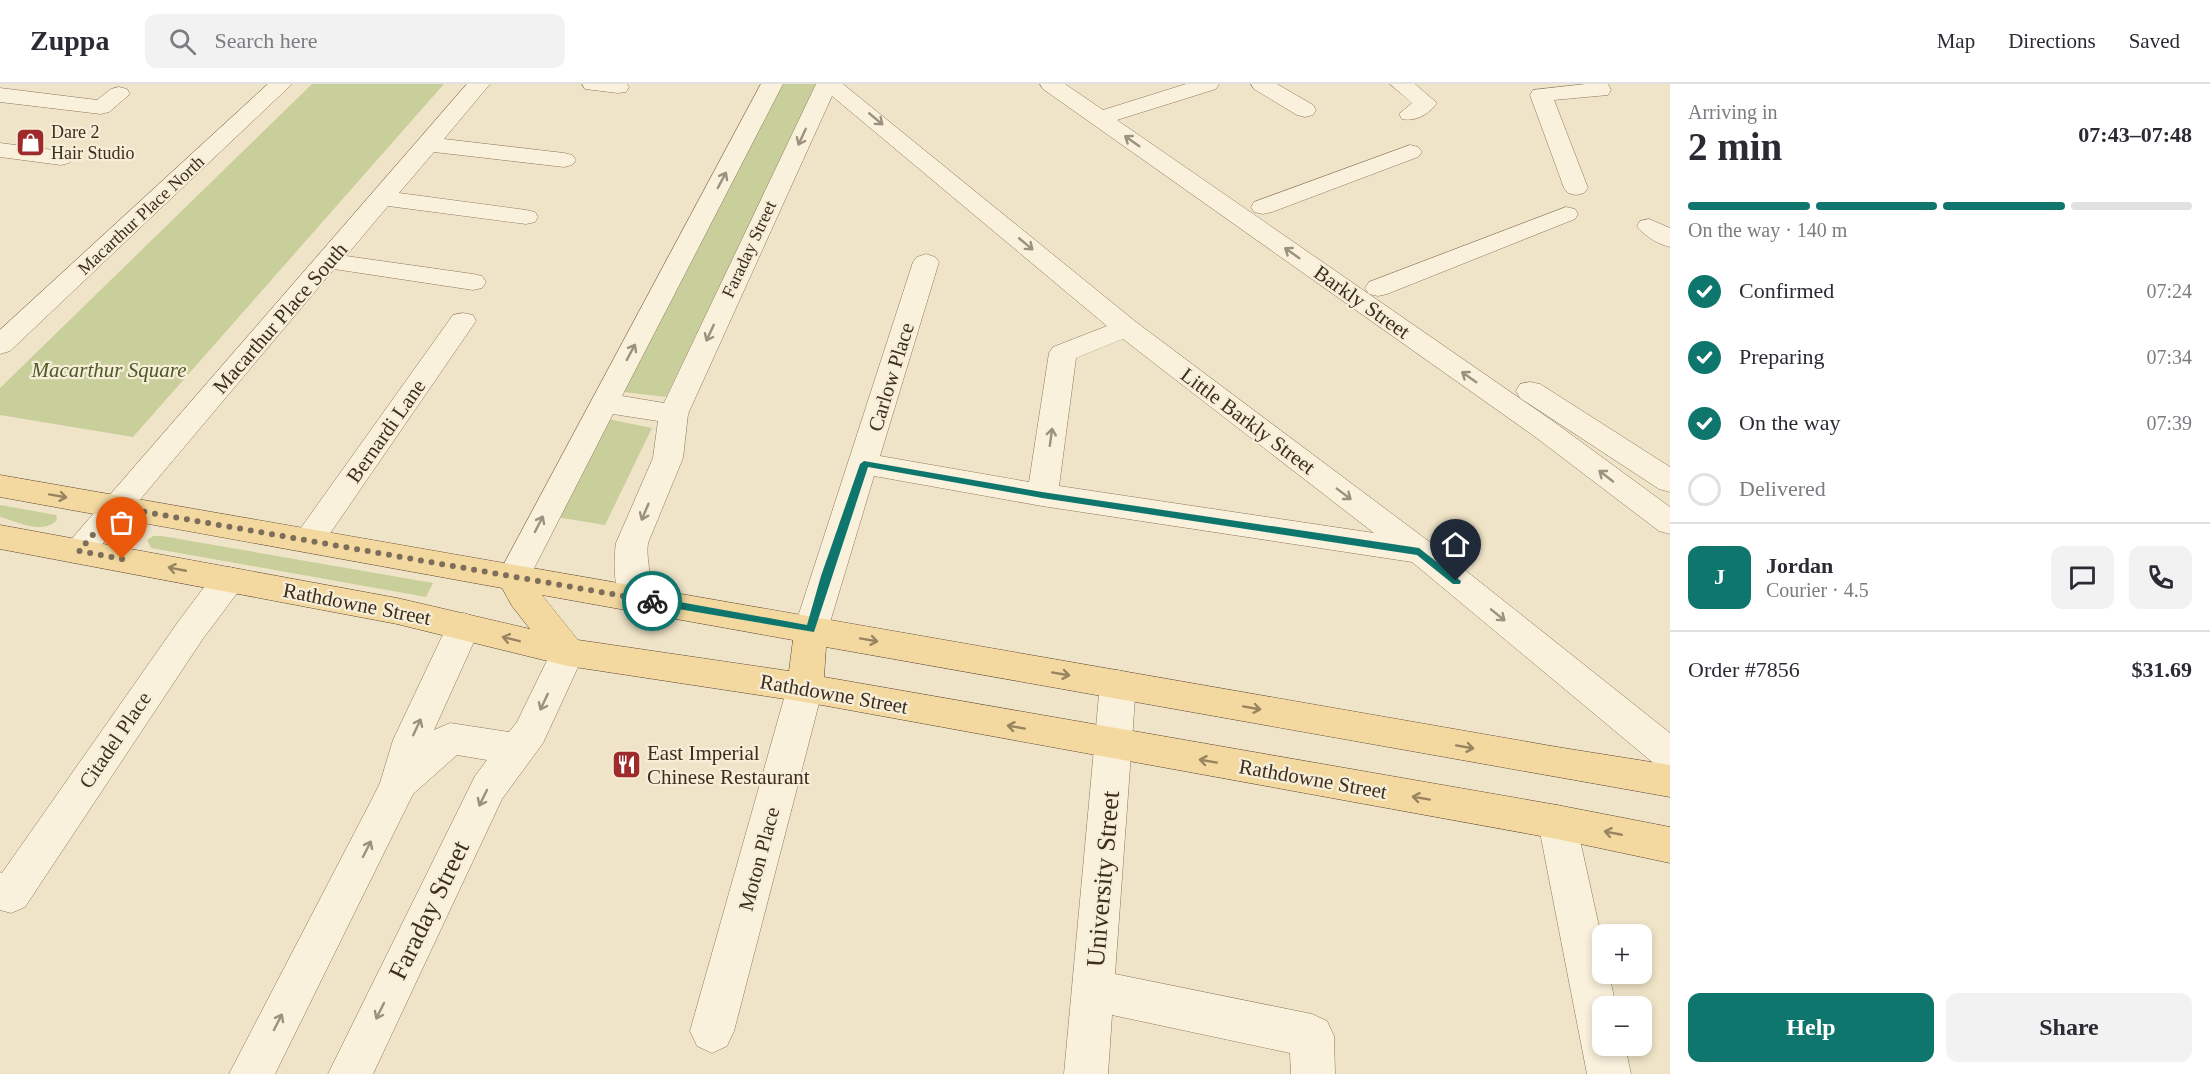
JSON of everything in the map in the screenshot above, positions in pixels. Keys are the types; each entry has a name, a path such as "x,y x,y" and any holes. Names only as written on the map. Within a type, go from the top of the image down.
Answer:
{"main road":[{"path":"0,486 1534,759 1670,781"},
{"name":"Rathdowne Street","path":"0,537 397,610 568,652 805,688 1557,822 1670,845"},
{"path":"513,577 524,597 568,652"},
{"path":"805,688 811,629"}],"street":[{"name":"Macarthur Place North","path":"0,345 281,84"},
{"name":"Macarthur Place South","path":"79,551 479,84"},
{"path":"593,84 618,87"},
{"path":"513,577 772,84"},
{"name":"Little Barkly Street","path":"828,84 858,105 1126,328 1419,551 1670,755"},
{"name":"Faraday Street","path":"635,598 630,557 632,543 668,458 673,414 828,84"},
{"name":"Barkly Street","path":"1051,84 1110,115 1263,207 1557,411 1666,475"},
{"name":"Barkly Street","path":"1080,84 1110,115 1670,523"},
{"path":"1110,115 1208,84"},
{"path":"1262,84 1305,110"},
{"path":"1401,84 1426,103 1410,114"},
{"path":"1576,188 1541,96 1600,90 1597,84"},
{"path":"0,95 101,107 119,94"},
{"path":"427,144 564,160"},
{"path":"0,150 61,158"},
{"path":"1263,207 1410,152"},
{"path":"383,198 526,217"},
{"path":"1378,288 1566,213"},
{"path":"1649,226 1670,239"},
{"path":"329,261 473,282"},
{"name":"Carlow Place","path":"811,629 926,262"},
{"name":"Bernardi Lane","path":"309,540 463,321"},
{"path":"1042,495 1063,352 1126,328"},
{"path":"603,403 673,414"},
{"path":"864,464 1042,495 1419,551"},
{"path":"1630,495 1666,475"},
{"name":"Citadel Place","path":"0,891 11,894 190,631 229,579"},
{"path":"251,1074 399,783 411,740 464,626"},
{"name":"Faraday Street","path":"350,1074 488,788 530,732 568,652"},
{"name":"University Street","path":"1086,1074 1118,684"},
{"name":"Moton Place","path":"712,1031 805,688"},
{"path":"399,783 450,738 516,749"},
{"path":"1557,822 1593,996"},
{"path":"1094,990 1312,1036 1313,1074"},
{"path":"1605,1056 1609,1074"}],"green space":[{"name":"Macarthur Square","path":"312,84 444,84 133,437 0,415 0,388"},
{"path":"781,84 817,84 666,397 623,392"},
{"path":"608,419 652,428 605,525 556,517"},
{"path":"0,505 56,515 57,520 45,527 22,524 0,517"},
{"path":"153,536 433,583 426,597 151,548 147,540"}],"way so far":[{"path":"122,559 79,551 117,507 652,601"}],"place":[{"name":"Dare 2 Hair Studio","path":"30,142"},
{"name":"East Imperial Chinese Restaurant","path":"626,765"}],"route":[{"path":"652,601 811,629 826,576 864,464 1042,495 1419,551 1456,581"}]}
